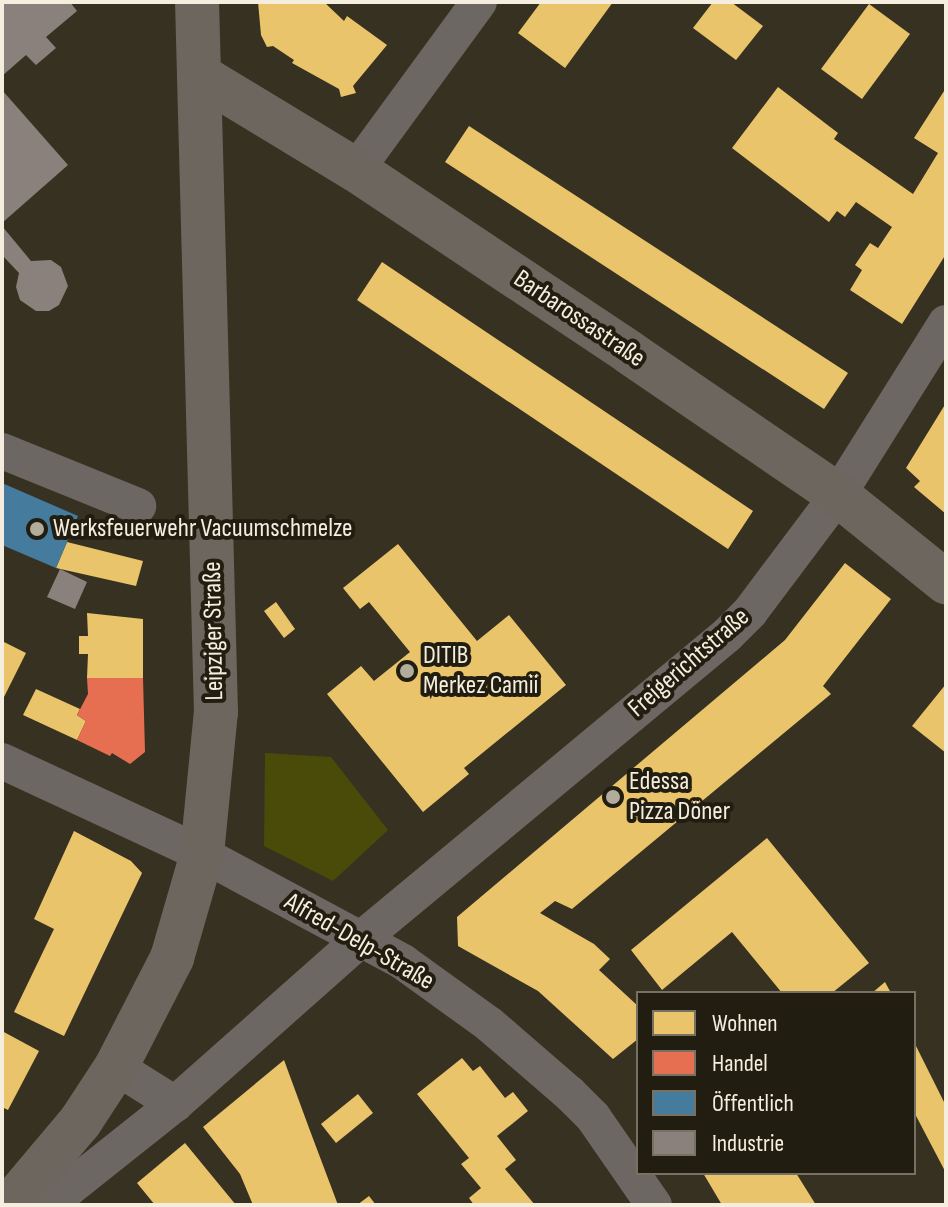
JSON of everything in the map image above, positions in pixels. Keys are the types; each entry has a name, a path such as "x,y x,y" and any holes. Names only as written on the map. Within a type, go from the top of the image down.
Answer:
{"main road":[{"name":"Leipziger Straße","path":"10,1205 80,1122 116,1067 172,958 202,854 216,712 197,2"},
{"name":"Barbarossastraße","path":"199,75 356,170 838,495 946,582"}],"street":[{"path":"356,170 479,2"},
{"name":"Freigerichtstraße","path":"361,939 727,635 750,612 838,495 946,323"},
{"path":"2,451 138,506"},
{"name":"Alfred-Delp-Straße","path":"2,761 202,854 403,962 489,1024 569,1093 593,1117 654,1205"},
{"path":"37,1205 68,1189 175,1104 361,939"},
{"path":"116,1067 175,1104"}],"shaded area":[{"path":"265,753 331,757 388,830 333,881 264,846"}],"building: Wohnen":[{"path":"258,2 324,2 344,21 347,16 387,45 353,86 356,93 341,97 339,89 292,63 294,60 273,46 267,47 261,35"},
{"path":"541,2 613,2 565,68 518,33"},
{"path":"713,2 731,2 763,26 736,60 693,28"},
{"path":"869,4 910,34 862,99 821,69"},
{"path":"778,87 838,133 834,139 913,194 938,153 914,138 946,88 946,254 902,324 850,290 862,270 855,265 870,243 878,248 892,227 856,202 845,217 837,211 829,222 732,148"},
{"path":"469,126 848,373 824,409 445,162"},
{"path":"382,262 753,511 728,549 357,300"},
{"path":"946,403 946,514 914,487 920,481 906,468"},
{"path":"67,542 143,561 136,586 56,568"},
{"path":"398,544 477,641 509,615 566,685 464,768 469,774 423,812 327,694 361,666 374,681 410,652 369,602 360,609 343,588"},
{"path":"845,563 891,599 823,686 831,694 572,909 555,901 540,913 594,944 610,959 599,970 636,1004 636,1041 613,1059 538,991 458,946 457,917 785,640"},
{"path":"276,602 295,629 284,638 264,611"},
{"path":"87,613 143,619 143,678 87,678 88,654 79,654 79,636 88,636"},
{"path":"2,641 26,653 2,701"},
{"path":"946,684 946,753 912,726"},
{"path":"36,689 80,709 77,715 86,721 77,740 23,715"},
{"path":"74,831 131,861 142,873 64,1036 14,1012 54,929 34,919"},
{"path":"767,838 869,963 834,991 780,991 732,932 662,990 631,950"},
{"path":"885,982 890,991 874,991"},
{"path":"2,1031 39,1051 8,1110 2,1107"},
{"path":"916,1046 946,1106 946,1173 916,1116"},
{"path":"462,1058 473,1071 480,1066 505,1098 513,1092 528,1111 497,1136 516,1160 505,1169 535,1205 474,1205 469,1198 481,1188 461,1164 469,1158 417,1094"},
{"path":"284,1060 338,1205 253,1205 240,1174 203,1127"},
{"path":"358,1094 373,1113 336,1143 321,1124"},
{"path":"185,1143 236,1205 155,1205 137,1183"},
{"path":"704,1175 797,1175 816,1205 722,1205"},
{"path":"369,1196 376,1205 357,1205"}],"building: Handel":[{"path":"87,678 143,678 145,752 130,764 112,753 110,756 77,740 86,721 77,715 88,694"}],"building: Öffentlich":[{"name":"Werksfeuerwehr Vacuumschmelze","path":"2,483 78,516 56,568 2,545"}],"building: Industrie":[{"path":"2,2 70,2 77,11 46,37 56,48 36,65 26,55 2,76"},
{"path":"2,90 68,165 2,223"},
{"path":"2,226 31,261 51,260 61,267 68,286 59,305 49,311 36,311 20,300 16,287 19,273 2,255"},
{"path":"60,569 87,582 75,609 47,597"}],"place":[{"name":"Werksfeuerwehr Vacuumschmelze","path":"37,529"},
{"name":"DITIB Merkez Camii","path":"407,671"},
{"name":"Edessa Pizza Döner","path":"613,797"}]}
